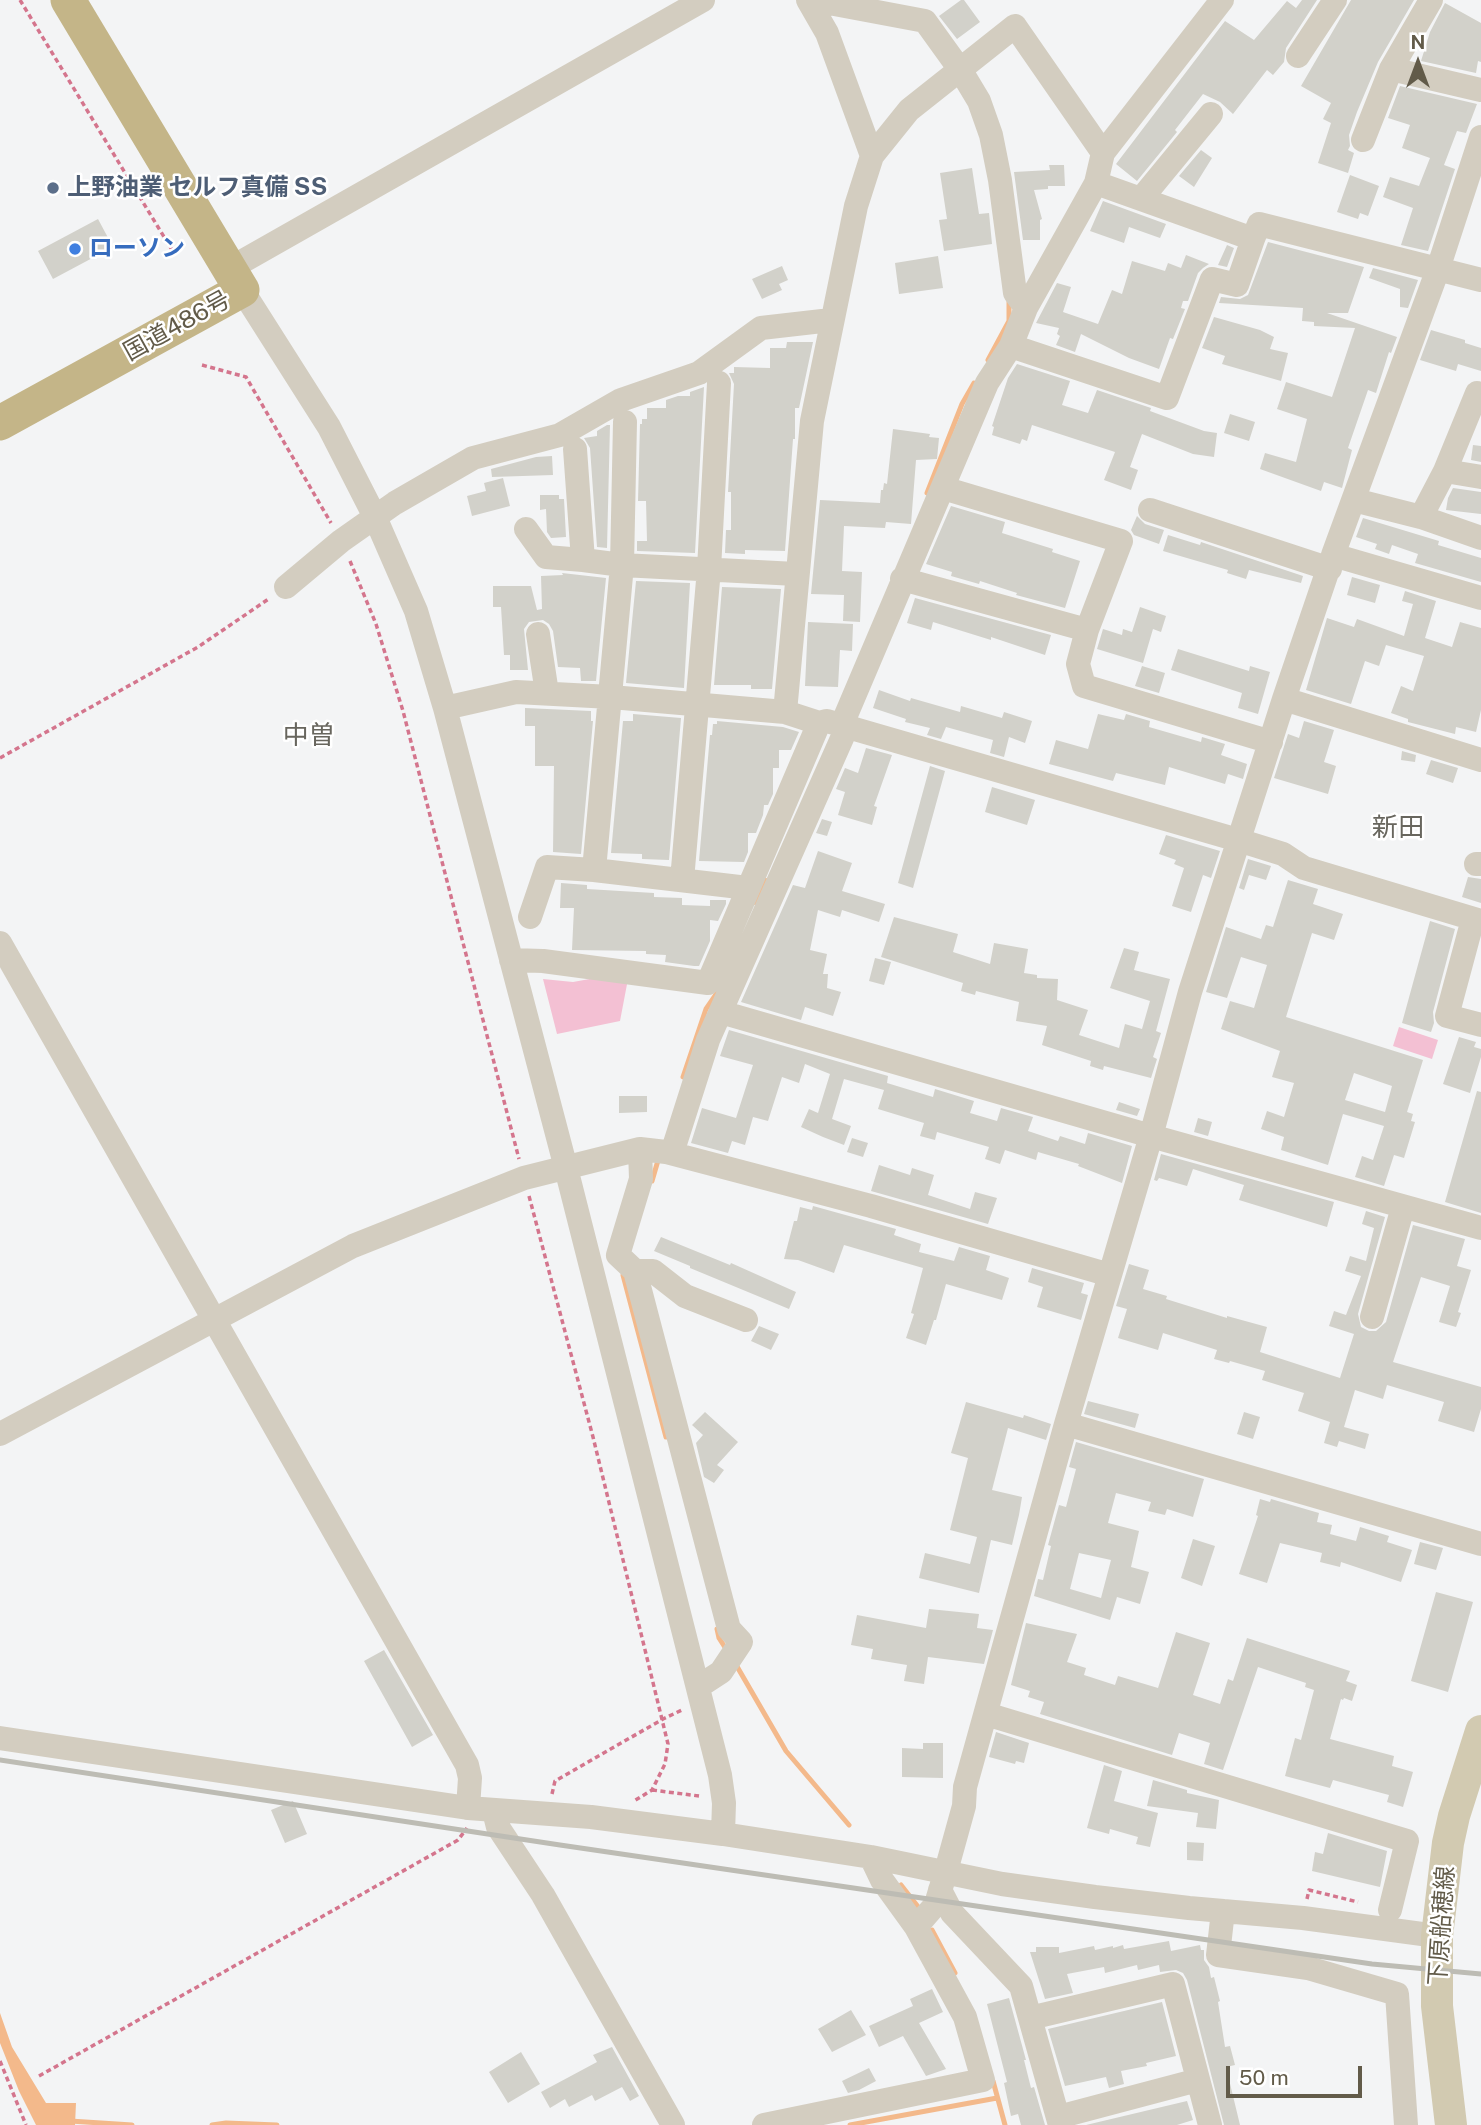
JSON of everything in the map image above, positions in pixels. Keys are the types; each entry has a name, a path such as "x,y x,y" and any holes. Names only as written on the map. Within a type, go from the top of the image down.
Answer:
{"highway":[{"name":"国道486号","path":"0,423 235,279 68,0"}],"main road":[{"name":"下原船穂線","path":"1451,2125 1437,2006 1437,1936 1451,1829 1481,1731"}],"street":[{"path":"703,0 235,279 329,427 375,517 416,611 445,708 566,1168 700,1694 720,1775 724,1803 723,1834"},
{"path":"511,960 543,961 708,983 748,888 833,724 845,715 987,383 1011,346 1026,308 1096,183 1102,153 1222,0"},
{"path":"1298,56 1335,0"},
{"path":"1363,140 1391,69 1432,0"},
{"path":"872,156 819,6 925,21 955,75 979,101 991,135 1016,293 1026,308"},
{"path":"785,712 811,421 856,206 872,156 909,110 1016,26 1102,153"},
{"path":"1391,69 1481,90"},
{"path":"1141,200 1211,114"},
{"path":"916,1927 931,1912 943,1880 964,1806 965,1787 985,1714 1190,992 1284,699 1438,269 1481,137"},
{"path":"1096,183 1253,239"},
{"path":"1011,346 1167,398 1212,279 1237,285 1259,224 1481,280"},
{"path":"286,587 341,541 400,499 473,458 560,435 621,400 699,373 761,328 831,320"},
{"path":"682,880 709,569 719,383"},
{"path":"1421,517 1445,471 1477,393 1481,394"},
{"path":"594,870 622,565 625,422"},
{"path":"575,449 583,560"},
{"path":"1445,471 1481,477"},
{"path":"943,488 1121,541 1087,630 1078,664 1084,686 1271,742"},
{"path":"1354,500 1421,517 1481,538"},
{"path":"1150,510 1332,562 1481,598"},
{"path":"527,529 546,557 622,565 796,573"},
{"path":"902,579 1087,630"},
{"path":"538,634 547,693"},
{"path":"445,708 516,692 785,712 1238,840 1283,854 1304,868 1477,920 1447,1016 1481,1026"},
{"path":"1284,699 1481,760"},
{"path":"746,1320 685,1296 653,1271 630,1266 618,1255 640,1179 658,1151 723,1009 833,724"},
{"path":"530,917 547,867 748,888"},
{"path":"0,943 467,1765 481,1810 498,1827 543,1895 673,2125"},
{"path":"723,1009 731,1015 1481,1228"},
{"path":"0,1434 353,1245 524,1178 658,1151 871,1206 1110,1275"},
{"path":"1372,1317 1403,1207"},
{"path":"630,1266 729,1629 741,1642 721,1672 700,1694"},
{"path":"1066,1424 1481,1544"},
{"path":"985,1714 1407,1841 1390,1910"},
{"path":"0,1738 481,1810 591,1817 723,1834 872,1857 943,1880 1002,1884 1303,1918 1437,1936"},
{"path":"764,2125 983,2080 965,2017 916,1927 881,1880 872,1857"},
{"path":"943,1880 952,1913 1021,1986 1059,2121 1198,2080"},
{"path":"1223,1911 1218,1955 1308,1968 1397,1994 1406,2125"},
{"path":"1030,2018 1173,1984 1210,2125"}],"path":[{"path":"20,0 175,256"},
{"path":"202,365 246,377 341,541 376,624 403,711 522,1168"},
{"path":"0,758 198,647 286,587"},
{"path":"527,1187 663,1718 668,1744 665,1764 652,1790"},
{"path":"551,1815 555,1781 700,1694"},
{"path":"626,1803 652,1790 699,1796"},
{"path":"38,2076 458,1840 481,1810"},
{"path":"0,2061 26,2125"}],"shaded area":[{"path":"606,976 628,979 620,1021 557,1034 543,979 573,982"},
{"path":"1399,1027 1438,1040 1432,1059 1393,1046"},
{"path":"0,2013 12,2047 46,2103 76,2103 75,2125 36,2125 0,2043"}],"building":[{"path":"964,0 980,22 957,39 939,16"},
{"path":"1302,0 1317,0 1286,48 1284,62 1273,75 1267,70 1233,114 1220,102 1203,94 1175,130 1177,132 1137,181 1116,164 1225,21 1254,40 1287,1 1296,8"},
{"path":"1351,0 1414,0 1378,62 1357,112 1349,135 1348,150 1354,153 1348,173 1318,163 1331,123 1323,119 1331,103 1301,86"},
{"path":"1445,3 1481,23 1481,62 1478,61 1476,73 1421,61 1430,32"},
{"path":"1400,86 1477,104 1466,133 1457,131 1444,165 1455,169 1428,251 1401,245 1413,208 1383,197 1390,177 1419,186 1430,158 1402,148 1410,125 1388,118"},
{"path":"1201,150 1212,158 1194,187 1179,176"},
{"path":"1049,165 1064,165 1065,186 1048,186 1048,189 1034,190 1042,219 1040,240 1023,240 1014,172 1050,170"},
{"path":"972,168 979,214 989,213 992,244 944,251 939,220 947,219 940,173"},
{"path":"1350,175 1379,186 1368,216 1360,213 1358,219 1337,212"},
{"path":"1103,201 1166,224 1160,238 1129,227 1124,243 1090,231"},
{"name":"ローソン","path":"98,219 113,247 53,279 38,251"},
{"path":"1268,242 1364,267 1348,313 1327,313 1397,337 1391,353 1389,352 1376,393 1368,390 1348,448 1352,450 1342,488 1324,482 1321,491 1260,469 1265,453 1296,462 1307,419 1277,409 1286,382 1332,397 1355,328 1314,326 1314,322 1302,321 1303,308 1219,303 1221,297 1240,299 1248,295"},
{"path":"1227,245 1234,248 1227,267 1218,265"},
{"path":"1186,255 1209,264 1198,273 1188,301 1183,301 1181,308 1185,309 1173,339 1170,338 1159,369 1129,358 1081,334 1075,352 1056,345 1060,336 1057,334 1059,328 1036,323 1057,283 1071,287 1063,312 1098,324 1112,290 1122,294 1132,261 1165,271 1168,263 1181,268"},
{"path":"938,256 943,288 899,294 895,263"},
{"path":"782,266 788,280 779,284 782,290 762,299 752,279"},
{"path":"1373,268 1418,280 1408,308 1400,307 1400,289 1369,278"},
{"path":"1214,317 1260,330 1274,337 1270,349 1288,353 1281,381 1222,364 1225,356 1202,348"},
{"path":"1431,330 1465,340 1465,343 1481,348 1481,371 1458,364 1456,371 1420,360"},
{"path":"787,342 813,342 799,408 795,408 795,439 785,551 745,550 745,554 725,553 726,530 731,530 731,492 728,492 734,384 729,373 734,373 734,367 770,368 770,348 786,348"},
{"path":"1017,364 1070,381 1062,405 1088,413 1097,390 1151,408 1150,411 1204,431 1217,433 1214,457 1193,454 1142,434 1130,467 1138,470 1131,490 1104,480 1115,452 1032,425 1027,441 1022,439 1020,444 992,435 992,426 1008,378"},
{"path":"704,387 695,553 637,551 637,541 647,541 646,501 638,501 642,419 647,419 647,408 666,408 666,400 690,396 690,392"},
{"path":"1230,414 1255,422 1249,441 1224,433"},
{"path":"610,425 607,548 597,547 590,448 584,438 597,436 597,431"},
{"path":"893,429 930,434 929,437 939,438 937,459 916,460 911,524 886,522 885,528 844,526 842,571 862,572 860,622 843,621 844,595 811,594 820,500 880,503 881,490 884,483 887,484"},
{"path":"1473,445 1481,446 1481,462 1471,460"},
{"path":"552,456 553,475 492,477 491,469 536,457"},
{"path":"503,478 510,506 472,516 467,496 486,491 484,483"},
{"path":"1453,488 1481,492 1481,514 1446,510"},
{"path":"540,495 559,495 559,499 564,499 566,537 551,538 547,532 546,509 540,510"},
{"path":"951,506 1005,522 1002,533 1053,549 1052,552 1080,561 1065,608 1016,595 1017,593 980,581 979,584 951,576 952,572 926,564"},
{"path":"1137,516 1145,524 1164,530 1159,544 1134,535 1131,530"},
{"path":"1363,518 1439,541 1438,545 1481,558 1481,582 1415,563 1418,554 1392,545 1389,554 1375,549 1377,544 1356,537"},
{"path":"1168,535 1200,545 1201,542 1303,576 1301,583 1249,570 1246,579 1227,573 1228,570 1163,551"},
{"path":"562,573 606,578 596,681 581,681 580,668 558,667 553,631 543,620 529,622 524,629 528,670 510,670 510,655 504,655 501,607 493,607 493,586 531,586 537,610 542,609 541,576 563,575"},
{"path":"1352,577 1380,585 1375,603 1347,595"},
{"path":"636,581 690,583 684,688 626,683"},
{"path":"722,587 781,589 772,689 751,689 751,685 714,685"},
{"path":"1405,591 1436,601 1425,638 1452,647 1460,622 1481,628 1481,710 1476,732 1456,727 1455,734 1408,722 1408,719 1391,713 1401,686 1413,691 1424,656 1386,645 1379,666 1365,661 1351,704 1306,690 1327,618 1354,627 1357,619 1404,636 1413,604 1402,601"},
{"path":"915,598 1051,635 1045,655 933,622 931,630 907,623"},
{"path":"1140,607 1166,616 1161,632 1153,629 1143,663 1097,649 1103,629 1122,635 1123,629 1132,632"},
{"path":"808,622 853,624 852,651 840,650 838,687 805,686"},
{"path":"1178,649 1249,671 1250,666 1270,672 1258,714 1238,708 1242,693 1171,670"},
{"path":"1142,666 1165,673 1159,693 1135,686"},
{"path":"879,690 910,701 911,698 960,712 961,706 1002,718 1004,712 1032,721 1025,743 1009,737 1004,757 990,753 993,740 946,727 941,739 927,735 930,728 905,722 906,719 873,708"},
{"path":"525,708 591,711 593,721 581,854 553,852 554,766 535,766 535,726 525,726"},
{"path":"633,714 681,718 669,860 642,859 642,854 611,853 623,721 633,721"},
{"path":"1098,714 1124,720 1126,714 1150,721 1149,727 1201,742 1202,737 1225,744 1221,755 1247,764 1243,779 1228,774 1225,784 1169,767 1165,785 1116,773 1113,781 1049,764 1056,740 1088,749"},
{"path":"717,721 783,727 799,732 791,750 779,750 779,768 773,768 773,794 768,805 764,805 756,833 748,833 748,852 744,862 699,861 710,735 713,724 717,724"},
{"path":"1304,721 1334,730 1324,762 1336,766 1328,794 1274,778 1288,734 1299,738"},
{"path":"866,748 892,755 874,806 877,807 872,825 838,815 845,792 836,789 845,768 858,773"},
{"path":"1402,751 1416,755 1415,762 1401,760"},
{"path":"1431,760 1458,768 1453,783 1426,774"},
{"path":"930,766 945,771 913,888 898,883"},
{"path":"992,787 1035,800 1027,825 985,812"},
{"path":"822,819 832,822 827,836 816,833"},
{"path":"1166,835 1220,851 1211,878 1203,875 1191,912 1172,906 1184,868 1174,864 1176,860 1159,854"},
{"path":"818,851 852,863 842,891 885,904 879,922 842,910 840,917 818,910 810,950 827,954 823,974 828,974 827,988 841,992 833,1016 805,1007 801,1020 741,1002 793,885 805,888"},
{"path":"1248,859 1271,866 1266,880 1249,875 1244,890 1239,888"},
{"path":"1468,877 1481,879 1481,903 1462,897"},
{"path":"1288,880 1318,889 1313,904 1343,914 1334,940 1312,933 1286,1017 1423,1060 1407,1112 1413,1114 1411,1121 1415,1122 1404,1158 1394,1155 1384,1186 1355,1177 1362,1156 1373,1160 1384,1126 1343,1114 1328,1165 1281,1150 1284,1137 1261,1129 1267,1111 1284,1117 1294,1083 1272,1077 1280,1051 1221,1029 1230,1001 1254,1008 1267,965 1241,957 1227,998 1206,992 1226,927 1261,939 1266,925 1273,927","holes":["1354,1073 1392,1086 1385,1112 1345,1100"]},
{"path":"561,883 587,885 587,889 654,893 654,897 682,898 682,905 710,906 710,900 726,900 726,904 718,921 710,920 710,941 699,966 694,966 665,962 666,955 646,954 646,951 572,950 574,908 560,908"},
{"path":"894,917 958,934 953,952 990,964 994,943 1028,949 1024,973 1037,975 1037,978 1058,979 1057,1000 1088,1010 1079,1035 1119,1048 1125,1024 1142,1029 1150,1001 1110,988 1124,948 1139,952 1134,970 1170,979 1156,1031 1161,1033 1153,1057 1157,1059 1151,1078 1104,1066 1103,1070 1090,1066 1091,1061 1042,1045 1047,1026 1016,1021 1019,1002 976,991 975,995 961,991 963,983 881,957"},
{"path":"1430,921 1455,929 1433,1012 1431,1032 1402,1023"},
{"path":"875,958 891,962 884,985 869,981"},
{"path":"729,1030 888,1076 887,1083 933,1097 935,1089 974,1101 970,1113 997,1121 1001,1108 1033,1117 1028,1131 1058,1141 1060,1136 1085,1144 1088,1133 1132,1146 1122,1183 1078,1166 1079,1164 1038,1152 1036,1160 1005,1150 1000,1164 985,1159 989,1147 937,1132 935,1140 920,1136 924,1123 878,1109 884,1090 844,1079 832,1119 851,1126 844,1145 801,1127 809,1109 818,1113 830,1074 805,1064 799,1083 782,1077 768,1121 753,1117 745,1145 732,1141 728,1153 691,1143 702,1108 736,1118 753,1065 720,1056"},
{"path":"1459,1037 1476,1042 1474,1047 1481,1049 1470,1093 1443,1084"},
{"path":"1477,1091 1481,1092 1481,1213 1445,1202"},
{"path":"619,1096 647,1096 647,1112 619,1113"},
{"path":"1119,1102 1140,1109 1137,1116 1116,1110"},
{"path":"1198,1118 1212,1122 1208,1136 1194,1132"},
{"path":"852,1138 868,1143 863,1157 847,1152"},
{"path":"1161,1154 1334,1202 1327,1227 1239,1200 1244,1185 1193,1169 1187,1186 1159,1178 1154,1180"},
{"path":"879,1165 910,1175 912,1168 934,1175 928,1195 970,1209 975,1192 997,1198 988,1224 871,1191"},
{"path":"813,1206 896,1229 894,1235 921,1244 919,1252 954,1261 959,1247 990,1256 986,1270 1009,1278 1002,1300 946,1284 926,1345 906,1338 914,1314 911,1313 923,1268 844,1245 834,1273 798,1260 784,1259 800,1207 812,1210"},
{"path":"1366,1211 1385,1217 1358,1314 1361,1327 1369,1331 1376,1331 1386,1322 1413,1225 1465,1239 1457,1266 1471,1270 1456,1327 1439,1322 1450,1286 1421,1277 1393,1362 1481,1387 1481,1409 1474,1432 1438,1421 1444,1402 1387,1385 1383,1399 1355,1390 1344,1427 1369,1434 1365,1449 1339,1441 1337,1447 1324,1443 1330,1422 1298,1411 1304,1393 1262,1380 1265,1371 1214,1359 1217,1350 1163,1333 1158,1350 1118,1338 1127,1309 1116,1306 1129,1264 1149,1270 1143,1289 1227,1318 1267,1327 1260,1352 1340,1378 1354,1334 1329,1326 1334,1311 1346,1315 1361,1276 1345,1271 1350,1256 1366,1261 1374,1228 1362,1224"},
{"path":"661,1237 730,1265 731,1263 796,1292 789,1309 654,1251"},
{"path":"1032,1268 1084,1283 1081,1293 1088,1295 1081,1320 1037,1307 1043,1287 1028,1282"},
{"path":"759,1326 779,1334 771,1350 751,1341"},
{"path":"1088,1401 1139,1414 1135,1428 1084,1414"},
{"path":"966,1402 1051,1424 1046,1440 1008,1428 992,1490 1022,1497 1019,1515 1012,1545 991,1540 979,1593 919,1578 925,1553 970,1564 977,1537 950,1530 968,1458 951,1453"},
{"path":"705,1412 738,1442 717,1465 724,1470 714,1483 704,1477 696,1443 703,1435 692,1425"},
{"path":"1244,1412 1260,1417 1253,1439 1237,1434"},
{"path":"1076,1442 1204,1479 1193,1517 1167,1509 1165,1515 1148,1511 1151,1502 1116,1493 1108,1523 1139,1531 1131,1567 1149,1572 1140,1604 1117,1597 1110,1620 1034,1596 1038,1579 1043,1580 1051,1546 1048,1545 1059,1505 1066,1507 1076,1469 1069,1467","holes":["1079,1553 1111,1560 1101,1598 1070,1589"]},
{"path":"1260,1499 1270,1502 1271,1499 1319,1513 1317,1522 1332,1525 1330,1534 1356,1541 1360,1527 1389,1536 1387,1542 1412,1550 1401,1582 1341,1562 1340,1567 1320,1562 1322,1553 1280,1543 1267,1583 1239,1574 1258,1516 1256,1515"},
{"path":"1193,1539 1215,1546 1202,1586 1181,1578"},
{"path":"1420,1542 1443,1548 1436,1570 1414,1564"},
{"path":"1436,1592 1473,1602 1448,1692 1411,1681"},
{"path":"929,1609 979,1614 977,1628 993,1630 984,1664 928,1657 924,1684 904,1681 907,1665 871,1659 873,1649 851,1645 857,1615 926,1628"},
{"path":"1026,1623 1077,1634 1067,1662 1086,1668 1084,1675 1115,1685 1118,1676 1158,1688 1176,1632 1210,1643 1193,1695 1220,1704 1228,1679 1233,1681 1247,1638 1350,1671 1346,1681 1357,1685 1352,1701 1341,1699 1330,1739 1394,1756 1392,1766 1413,1772 1403,1807 1387,1802 1389,1795 1333,1780 1330,1788 1285,1776 1295,1738 1301,1740 1314,1690 1305,1687 1306,1683 1258,1667 1223,1770 1204,1764 1210,1743 1179,1733 1172,1755 1040,1714 1044,1702 1028,1697 1030,1691 1011,1685"},
{"path":"384,1650 433,1735 412,1747 364,1661"},
{"path":"996,1732 1029,1743 1024,1763 1016,1761 1015,1764 989,1757"},
{"path":"923,1743 943,1743 943,1778 902,1777 902,1748 923,1749"},
{"path":"1104,1765 1122,1771 1114,1801 1158,1813 1150,1847 1136,1844 1138,1837 1110,1829 1109,1834 1087,1828"},
{"path":"1153,1780 1187,1790 1187,1793 1219,1800 1216,1829 1196,1827 1198,1813 1147,1806"},
{"path":"293,1801 307,1834 285,1843 271,1810"},
{"path":"1328,1833 1387,1851 1380,1887 1312,1871 1315,1852 1323,1854"},
{"path":"1187,1842 1204,1843 1203,1861 1187,1860"},
{"path":"1169,1941 1171,1951 1200,1945 1201,1950 1204,1950 1204,1960 1209,1967 1211,1978 1214,1977 1220,2001 1225,2047 1230,2046 1235,2065 1226,2067 1240,2125 1224,2125 1183,1973 1176,1970 1160,1972 1159,1965 1138,1970 1137,1965 1105,1973 1104,1967 1067,1974 1073,1993 1045,1999 1030,1952 1036,1952 1036,1947 1059,1947 1059,1953 1094,1946 1095,1950 1123,1945 1124,1949"},
{"path":"932,1989 943,2012 919,2023 946,2069 926,2076 903,2036 879,2047 869,2026 913,2006 910,1999"},
{"path":"1009,1998 1031,2088 1034,2087 1045,2125 1021,2125 1018,2114 1011,2116 1004,2083 1007,2082 987,2004"},
{"path":"1162,2002 1176,2056 1121,2071 1124,2084 1109,2088 1106,2077 1065,2086 1048,2029"},
{"path":"851,2010 866,2035 832,2052 818,2029"},
{"path":"612,2047 639,2096 630,2101 622,2087 595,2101 592,2095 569,2107 565,2099 550,2108 541,2092 597,2062 593,2055"},
{"path":"521,2052 540,2084 508,2103 489,2072"},
{"path":"869,2068 876,2081 848,2093 842,2081"},
{"path":"1187,2101 1193,2120 1177,2125 1086,2125"}],"waterway":[{"path":"988,360 1009,321 1009,302"},
{"path":"927,493 962,404 974,383"},
{"path":"756,903 765,880"},
{"path":"683,1077 706,1009 717,993"},
{"path":"652,1181 659,1157"},
{"path":"625,1271 623,1275 666,1437"},
{"path":"717,1629 728,1652"},
{"path":"735,1663 786,1751 849,1825"},
{"path":"901,1885 919,1908"},
{"path":"932,1930 955,1973"},
{"path":"993,2081 1005,2125"},
{"path":"850,2125 997,2098"},
{"path":"70,2121 132,2125"},
{"path":"212,2125 277,2125"}],"railway":[{"path":"0,1760 1372,1964 1481,1974"}],"place":[{"name":"上野油業 セルフ真備 SS","path":"53,188"},
{"name":"ローソン","path":"75,249"}],"district":[{"name":"中曽","path":"309,736"},
{"name":"新田","path":"1398,828"}]}
